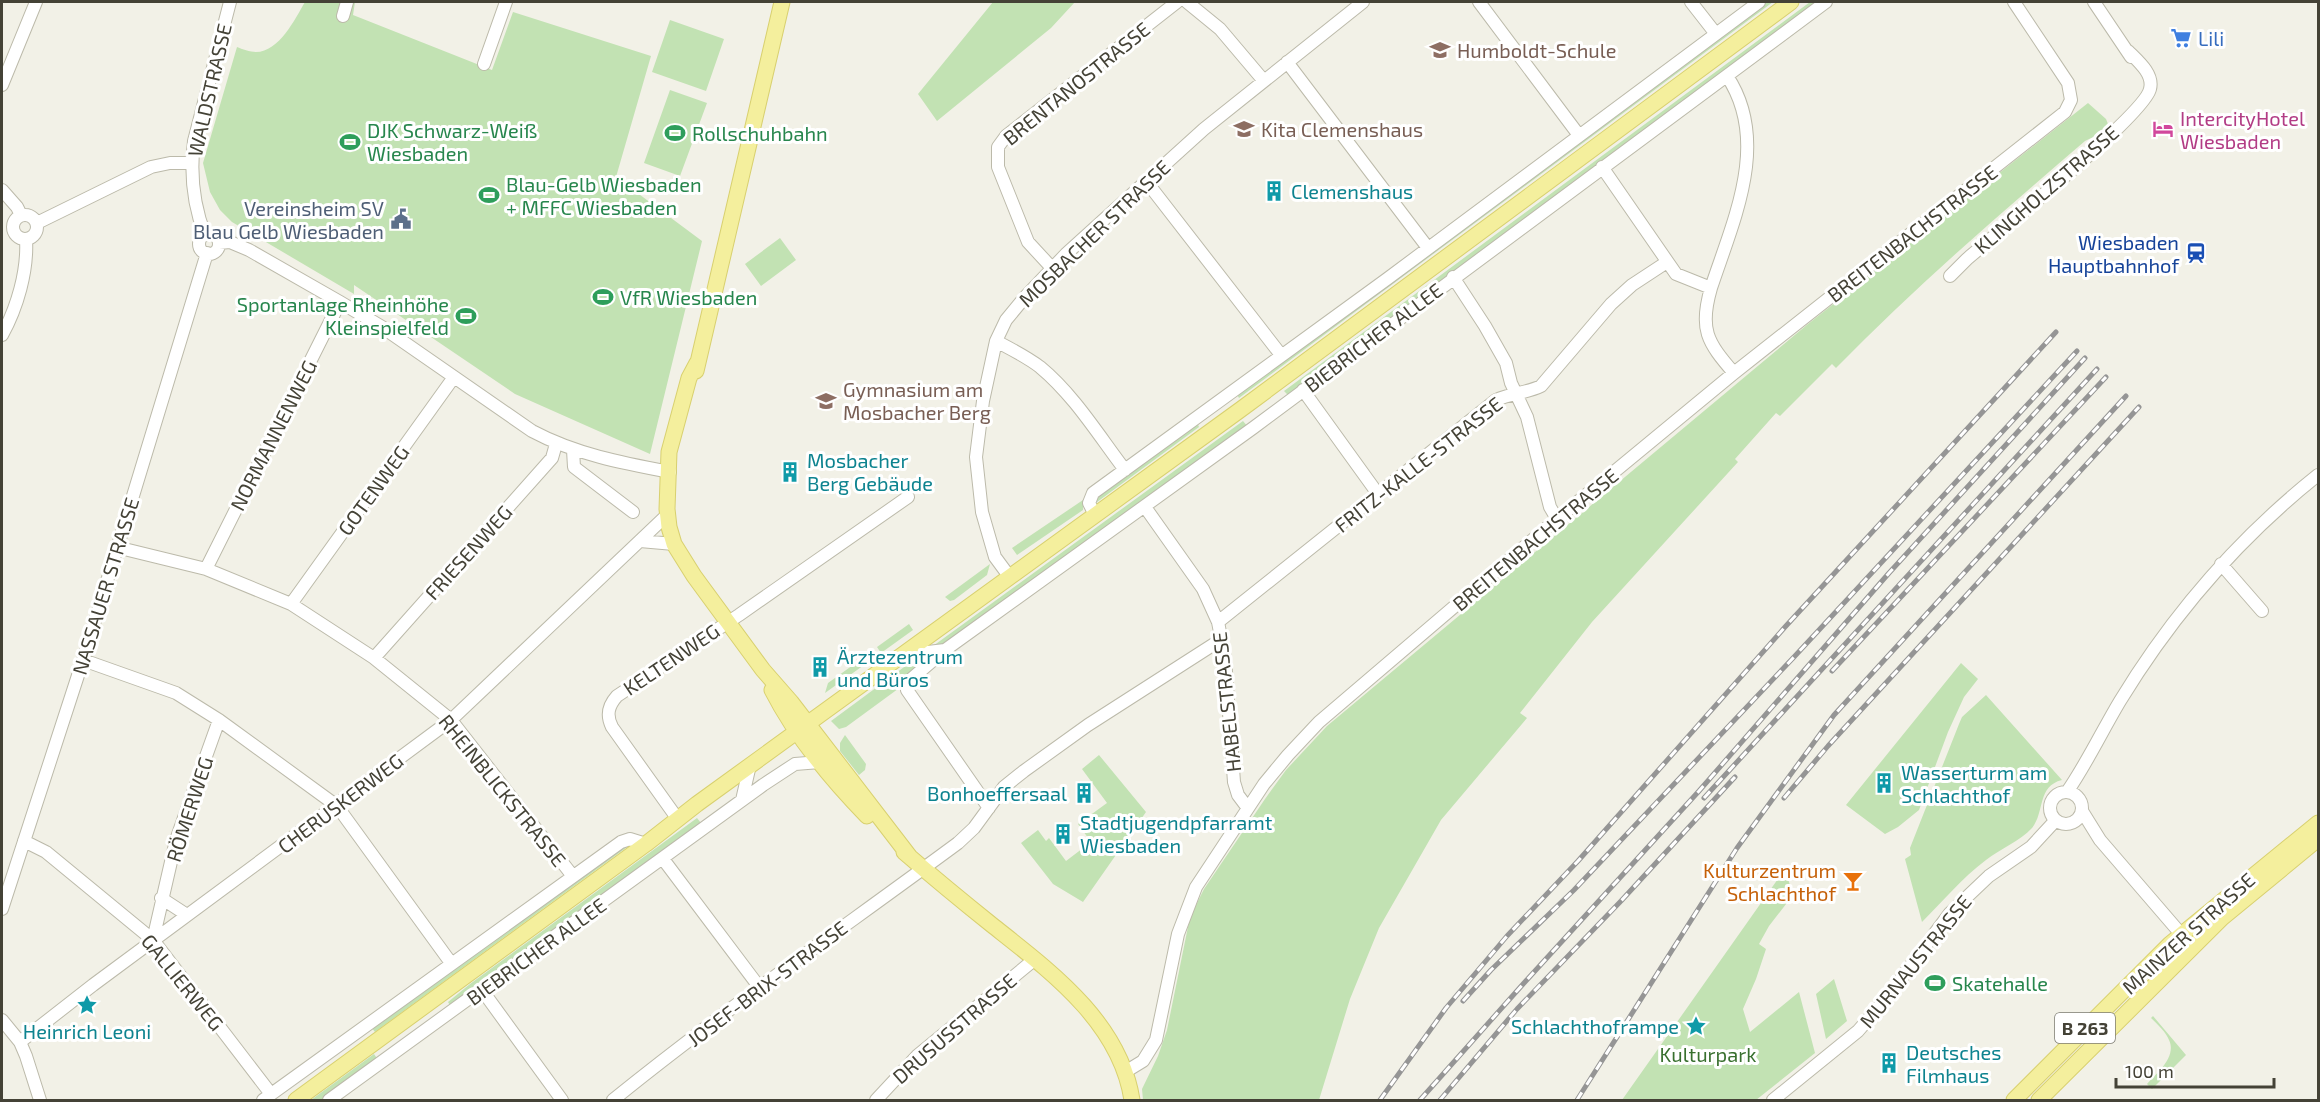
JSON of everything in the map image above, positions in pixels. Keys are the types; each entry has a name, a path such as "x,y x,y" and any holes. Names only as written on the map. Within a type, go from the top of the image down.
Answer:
{"main road":[{"path":"782,2 697,363 688,378 670,447 667,515 674,544 685,562 802,728 910,857"},
{"name":"BIEBRICHER ALLEE","path":"296,1101 646,844 677,818 1095,515 1791,2"},
{"path":"802,728 820,762 857,806 923,869 1035,959 1070,991 1095,1019 1113,1045 1125,1072 1132,1101"},
{"name":"MAINZER STRASSE","path":"2014,1101 2181,934 2319,823"},
{"name":"MAINZER STRASSE","path":"2044,1096 2230,911 2319,839"}],"street":[{"path":"2,85 36,2"},
{"name":"WALDSTRASSE","path":"206,258 200,245 201,224 191,163 194,141 230,2"},
{"path":"343,16 347,2"},
{"path":"484,64 506,2"},
{"name":"BRENTANOSTRASSE","path":"1052,268 1035,251 1021,227 998,166 998,147 1006,136 1178,2"},
{"path":"1187,2 1221,29 1264,81"},
{"name":"MOSBACHER STRASSE","path":"1009,576 995,557 982,512 976,457 982,401 1001,329 1013,310 1052,268 1146,182 1206,128 1363,2"},
{"path":"1479,2 1578,134"},
{"path":"1691,2 1716,34"},
{"name":"BIEBRICHER ALLEE","path":"1095,515 1089,503 1093,493 1759,2"},
{"name":"BIEBRICHER ALLEE","path":"989,808 907,690 910,680 945,650 1145,507 1826,2"},
{"name":"BREITENBACHSTRASSE","path":"1125,1072 1143,1060 1156,1040 1171,959 1190,899 1247,807 1280,764 1318,722 1557,519 1734,373 2068,108 2071,91 2064,76 2014,2"},
{"name":"KLINGHOLZSTRASSE","path":"1950,276 2099,145 2143,103 2144,82 2128,51 2094,2"},
{"path":"1287,62 1428,248"},
{"path":"1726,76 1735,88 1742,109 1747,144 1747,171 1705,311 1706,328 1717,351 1734,373"},
{"path":"37,223 151,167 170,163 191,163"},
{"path":"1602,167 1678,275 1711,288"},
{"path":"1146,182 1281,355"},
{"path":"2,190 21,215"},
{"path":"21,215 33,216 37,223 36,234 26,239 7,229 21,215"},
{"path":"201,224 224,243 249,250 340,302 532,431 556,444 670,472"},
{"path":"2,335 16,302 26,261 26,239"},
{"path":"206,258 224,243"},
{"name":"NASSAUER STRASSE","path":"2,909 83,660 206,258"},
{"name":"FRITZ-KALLE-STRASSE","path":"1218,622 1496,400 1531,391 1540,386 1611,304 1632,285 1667,262"},
{"path":"1453,277 1506,363 1527,417 1550,507 1557,519"},
{"name":"NORMANNENWEG","path":"206,569 340,302"},
{"path":"996,341 1023,356 1050,376 1125,470"},
{"name":"GOTENWEG","path":"291,604 454,377"},
{"path":"1303,390 1378,494"},
{"name":"FRIESENWEG","path":"374,658 552,458 556,444"},
{"path":"573,450 574,467 633,512"},
{"path":"2083,768 2078,819 2073,823 2062,824 2055,821 2050,813 2050,804 2054,796 2067,792 2121,700 2189,603 2221,564 2267,519 2319,475"},
{"name":"KELTENWEG","path":"677,818 612,727 608,710 611,702 908,497"},
{"name":"HABELSTRASSE","path":"1145,507 1203,589 1218,622 1222,639 1234,782 1238,795 1247,807"},
{"name":"CHERUSKERWEG","path":"20,1042 153,940 452,720 667,515"},
{"path":"640,541 674,544"},
{"name":"RHEINBLICKSTRASSE","path":"116,547 206,569 291,604 374,658 452,720 572,875"},
{"path":"2221,564 2262,611"},
{"path":"923,869 967,836 1004,787 1024,771 1088,724 1222,639"},
{"path":"912,648 928,652 945,650"},
{"path":"83,660 176,693 219,720 337,806 451,963"},
{"name":"RÖMERWEG","path":"153,940 176,840 219,720"},
{"name":"BIEBRICHER ALLEE","path":"329,1101 742,800 795,764 820,762"},
{"path":"742,800 750,765"},
{"path":"2067,792 2080,805 2100,840 2193,948"},
{"name":"MURNAUSTRASSE","path":"1773,1101 1858,1031 1950,913 1989,876 2031,847 2055,821"},
{"path":"2073,823 2100,840"},
{"name":"BIEBRICHER ALLEE","path":"267,1097 572,875 626,839 646,844"},
{"name":"GALLIERWEG","path":"24,841 46,852 153,940 267,1097"},
{"path":"663,859 760,988"},
{"name":"JOSEF-BRIX-STRASSE","path":"613,1101 661,1061 923,869"},
{"path":"161,898 187,915"},
{"name":"DRUSUSSTRASSE","path":"876,1101 916,1056 1035,959"},
{"path":"482,990 562,1101"},
{"path":"2,1020 20,1042 40,1101"}],"green space":[{"path":"305,2 355,2 353,15 492,70 513,12 651,56 616,177 702,241 650,454 515,394 354,285 354,294 232,222 220,210 210,192 203,163 237,47 256,52 272,47 291,25"},
{"path":"993,2 1075,2 1051,28 937,121 918,94"},
{"path":"1763,2 1773,2 1239,398 1236,393"},
{"path":"1810,2 1822,2 1289,396 1284,391"},
{"path":"670,20 724,39 706,91 652,72"},
{"name":"Rollschuhbahn","path":"670,90 707,103 680,176 644,163"},
{"path":"2088,103 2106,119 2108,124 2103,130 2085,141 1958,252 1836,368 1832,364 1780,416 1776,413 1735,459 1738,462 1592,622 1520,713 1527,718 1441,820 1379,928 1350,999 1319,1100 1143,1100 1142,1089 1158,1056 1167,1030 1190,917 1204,889 1265,799 1286,770 1327,726 1808,324"},
{"path":"780,238 796,260 761,286 745,264"},
{"path":"1243,421 1248,427 944,646 933,646"},
{"path":"1197,422 1199,427 1093,505 1093,500"},
{"path":"1083,500 1083,510 1017,555 1012,548"},
{"path":"990,564 987,575 954,600 950,601 945,597"},
{"path":"909,624 913,630 881,653 877,647"},
{"path":"867,655 871,660 825,693 828,683"},
{"path":"931,657 902,686 846,727 839,729 831,721 915,659"},
{"path":"1961,663 1978,679 1964,697 1948,732 1919,810 1885,834 1846,805"},
{"path":"1986,695 2062,780 2054,783 2045,794 2039,815 2032,828 1977,867 1922,922 1905,859 1911,855 1910,848 1962,717"},
{"path":"845,735 866,764 865,770 859,775 840,751 840,743"},
{"path":"1099,755 1146,812 1083,902 1053,884 1021,843 1038,830 1046,841 1049,838 1066,861 1091,842 1078,824 1107,803 1082,769"},
{"path":"697,818 701,823 451,1007 448,1002 470,984"},
{"path":"630,845 375,1032 371,1027 618,848"},
{"name":"Kulturpark","path":"1785,869 1793,895 1769,926 1759,944 1766,949 1743,1009 1750,1032 1799,992 1815,1053 1756,1100 1622,1100"},
{"path":"1834,979 1847,1021 1826,1039 1816,994"},
{"path":"2153,1016 2186,1055 2152,1089 2147,1084 2165,1064 2171,1046 2166,1034 2151,1018"},
{"path":"374,1054 378,1060 323,1100 311,1100"}],"railway":[{"path":"1380,1100 1446,1008 1507,936 1578,861 1785,627 2056,332"},
{"path":"1463,1001 1491,970 1574,890 1794,657 2077,351"},
{"path":"1420,1100 1699,791 1889,573 2085,358"},
{"path":"1704,798 2097,369"},
{"path":"1832,671 2106,377"},
{"path":"1577,1100 1737,848 1834,715 2126,396"},
{"path":"1784,798 1828,746 2139,407"},
{"path":"1440,1100 1517,1009 1621,901 1735,777"}],"place":[{"name":"Lili","path":"2181,38"},
{"name":"Humboldt-Schule","path":"1440,50"},
{"name":"Kita Clemenshaus","path":"1244,129"},
{"name":"IntercityHotel Wiesbaden","path":"2163,129"},
{"name":"Rollschuhbahn","path":"675,133"},
{"name":"DJK Schwarz-Weiß Wiesbaden","path":"350,142"},
{"name":"Clemenshaus","path":"1274,191"},
{"name":"Blau-Gelb Wiesbaden + MFFC Wiesbaden","path":"489,195"},
{"name":"Vereinsheim SV Blau Gelb Wiesbaden","path":"401,219"},
{"name":"Wiesbaden Hauptbahnhof","path":"2196,253"},
{"name":"VfR Wiesbaden","path":"603,297"},
{"name":"Sportanlage Rheinhöhe Kleinspielfeld","path":"466,316"},
{"name":"Gymnasium am Mosbacher Berg","path":"826,401"},
{"name":"Mosbacher Berg Gebäude","path":"790,472"},
{"name":"Ärztezentrum und Büros","path":"820,667"},
{"name":"Wasserturm am Schlachthof","path":"1884,783"},
{"name":"Bonhoeffersaal","path":"1084,793"},
{"name":"Stadtjugendpfarramt Wiesbaden","path":"1063,834"},
{"name":"Kulturzentrum Schlachthof","path":"1853,881"},
{"name":"Skatehalle","path":"1935,983"},
{"name":"Heinrich Leoni","path":"87,1005"},
{"name":"Schlachthoframpe","path":"1696,1026"},
{"name":"Deutsches Filmhaus","path":"1889,1063"}]}
